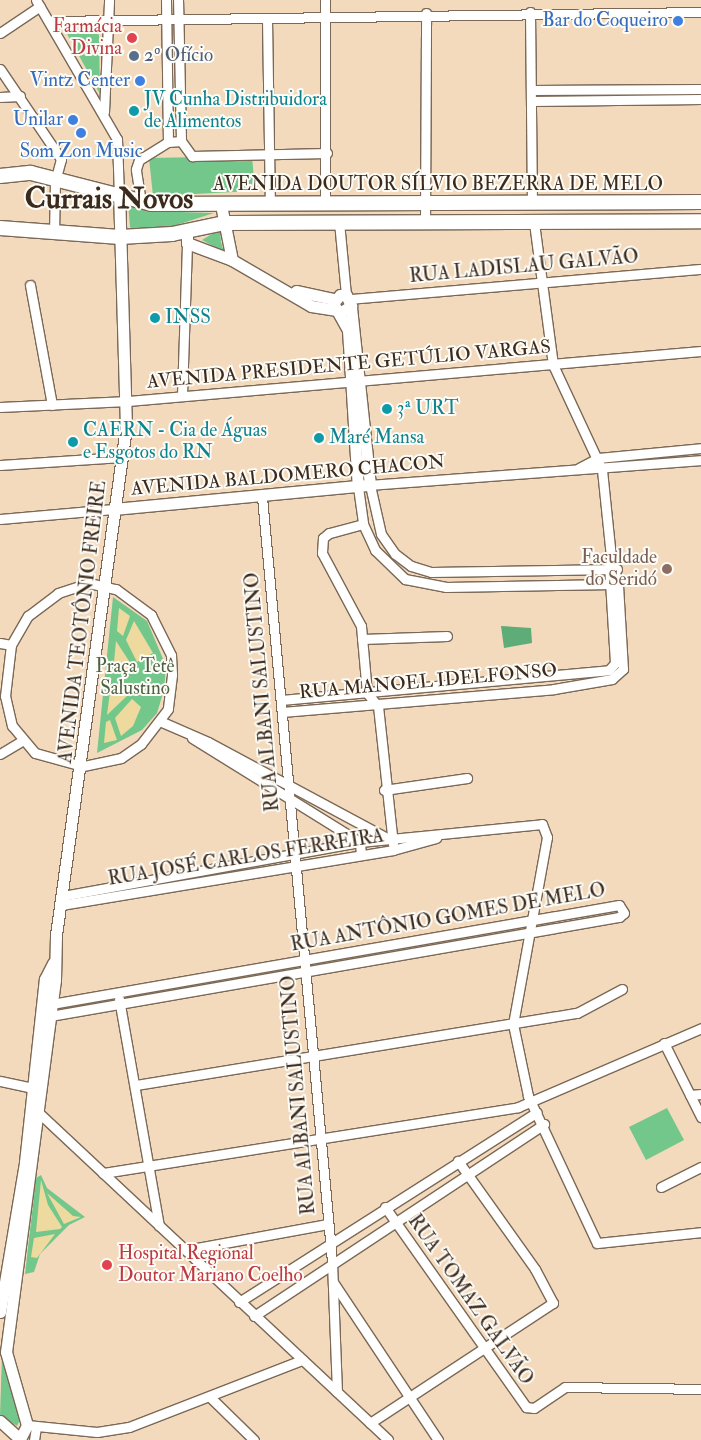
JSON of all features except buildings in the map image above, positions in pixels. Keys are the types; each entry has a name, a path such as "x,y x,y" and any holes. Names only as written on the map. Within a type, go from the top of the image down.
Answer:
{"highway":[{"name":"AVENIDA DOUTOR SÍLVIO BEZERRA DE MELO","path":"0,176 31,173 55,182 119,195 141,202 221,205 701,202"},
{"name":"AVENIDA DOUTOR SÍLVIO BEZERRA DE MELO","path":"0,228 120,237 187,237 224,223 701,221"}],"main road":[{"name":"AVENIDA TEOTÔNIO FREIRE","path":"53,962 82,766 128,401 119,195"},
{"path":"221,205 232,260"},
{"path":"187,237 283,286 343,304 370,485"},
{"path":"354,382 358,487"},
{"name":"AVENIDA BALDOMERO CHACON","path":"114,509 262,497 370,485"},
{"path":"0,1421 20,1440 32,1426 6,1352 6,1319 39,1113 51,1010 53,962"},
{"path":"0,1312 33,1088 45,979 53,962"}],"street":[{"path":"104,112 109,76 106,22 109,0"},
{"path":"166,0 168,142"},
{"path":"178,0 181,141 192,156 268,152 327,153"},
{"path":"325,0 327,153 325,204"},
{"path":"0,32 39,2 104,112 120,146 119,195"},
{"path":"530,12 533,101 532,204"},
{"path":"50,21 106,22 166,19 267,19 325,15 426,13 701,12"},
{"path":"426,13 426,222"},
{"path":"267,19 270,205"},
{"path":"0,69 58,152 62,167 55,182 54,232"},
{"path":"166,69 179,69"},
{"path":"532,90 701,89"},
{"path":"0,97 20,96"},
{"path":"533,101 701,99"},
{"path":"141,202 139,160 168,142 181,141"},
{"path":"339,222 343,304"},
{"path":"358,487 363,524 375,550 390,568 425,585 618,584 617,569 611,557 602,470 553,364 534,222"},
{"path":"182,395 187,237"},
{"name":"RUA LADISLAU GALVÃO","path":"343,304 542,282 701,270"},
{"path":"30,285 52,404"},
{"name":"AVENIDA PRESIDENTE GETÚLIO VARGAS","path":"0,407 128,401 701,351"},
{"name":"AVENIDA BALDOMERO CHACON","path":"579,468 598,458 701,448"},
{"path":"0,465 122,457"},
{"name":"AVENIDA BALDOMERO CHACON","path":"370,485 579,468 602,470 701,460"},
{"path":"370,485 381,534 394,554 411,566 432,572 617,569"},
{"name":"RUA ALBANI SALUSTINO","path":"262,497 311,1054 332,1262 337,1392"},
{"name":"AVENIDA BALDOMERO CHACON","path":"0,519 114,509"},
{"path":"363,524 329,533 322,544 325,564 358,619 372,700 393,850"},
{"path":"609,584 607,570 611,557"},
{"path":"106,584 135,599 163,635 172,675 162,722 121,758 82,766 56,762 22,741 12,726 5,696 3,665 11,645 28,616 45,600 74,586 106,584"},
{"name":"RUA MANOEL IDELFONSO","path":"282,712 574,674 614,666 609,584"},
{"name":"RUA MANOEL IDELFONSO","path":"281,700 372,700 577,684 612,679 623,670 618,584"},
{"path":"362,639 447,636"},
{"path":"0,643 11,645"},
{"path":"574,674 577,684"},
{"path":"162,722 287,783 391,839"},
{"path":"192,737 288,799 360,842 361,855"},
{"path":"0,754 22,741"},
{"path":"384,790 467,778"},
{"name":"RUA JOSÉ CARLOS FERREIRA","path":"61,901 360,842 436,838 538,824 547,831 531,921"},
{"name":"RUA JOSÉ CARLOS FERREIRA","path":"61,901 393,850 436,838"},
{"name":"RUA ANTÔNIO GOMES DE MELO","path":"619,905 624,913 619,918 120,1004 51,1010 118,992 619,905"},
{"path":"531,921 513,1024 531,1103 544,1124 597,1243 701,1232"},
{"path":"463,933 464,944"},
{"path":"410,942 412,953"},
{"path":"356,951 358,963"},
{"path":"233,972 235,984"},
{"path":"187,980 189,992"},
{"path":"136,1085 311,1054 513,1024 584,1010 622,989"},
{"path":"118,992 136,1085 159,1226"},
{"path":"104,1173 150,1169 531,1103 664,1042 701,1028"},
{"path":"664,1042 701,1117"},
{"path":"0,1081 33,1088"},
{"path":"690,1095 701,1094"},
{"path":"239,1302 330,1242 537,1112"},
{"path":"39,1113 388,1440"},
{"path":"254,1316 332,1262 544,1124"},
{"path":"370,1423 486,1349 553,1303 540,1276 458,1161"},
{"path":"661,1187 701,1167"},
{"name":"RUA TOMAZ GALVÃO","path":"385,1207 530,1409 565,1387 701,1389"},
{"path":"186,1250 328,1224"},
{"path":"332,1281 438,1440"},
{"path":"34,1440 32,1426 112,1431 211,1398 302,1360"},
{"path":"211,1398 254,1440"}],"green space":[{"path":"93,28 99,35 100,94 66,32"},
{"path":"252,156 255,191 153,196 149,158"},
{"path":"128,202 149,211 214,213 164,229 136,231 130,227"},
{"path":"220,229 221,242 224,252 202,240"},
{"name":"Praça Tetê Salustino","path":"113,597 147,621 166,666 164,690 157,713 142,730 97,753"},
{"path":"501,626 531,628 532,643 504,648"},
{"path":"667,1108 684,1140 646,1160 629,1127"},
{"path":"41,1175 47,1188 85,1217 69,1225 40,1254 34,1272 25,1274 36,1178"},
{"path":"2,1354 20,1420 17,1426 0,1415"}],"sand":[{"path":"119,608 130,616 123,636 117,631"},
{"path":"134,621 153,653 137,662 126,640"},
{"path":"116,641 129,661 131,674 113,672"},
{"path":"111,684 129,685 128,695 107,715"},
{"path":"132,699 141,707 133,726 121,736 115,718"},
{"path":"110,720 117,740 104,743 106,722"},
{"path":"41,1180 48,1205 62,1227 60,1229 36,1232"},
{"path":"47,1193 73,1216 81,1217 64,1224"},
{"path":"55,1234 37,1258 31,1257 34,1238"}],"place":[{"name":"Bar do Coqueiro","path":"678,21"},
{"name":"Farmácia Divina","path":"132,38"},
{"name":"2º Ofício","path":"134,56"},
{"name":"Vintz Center","path":"140,81"},
{"name":"JV Cunha Distribuidora de Alimentos","path":"134,111"},
{"name":"Unilar","path":"73,120"},
{"name":"Som Zon Music","path":"81,133"},
{"name":"INSS","path":"155,318"},
{"name":"3ª URT","path":"387,409"},
{"name":"Maré Mansa","path":"319,438"},
{"name":"CAERN - Cia de Águas e Esgotos do RN","path":"73,442"},
{"name":"Faculdade do Seridó","path":"667,569"},
{"name":"Hospital Regional Doutor Mariano Coelho","path":"107,1265"}],"district":[{"name":"Currais Novos","path":"109,200"}]}
